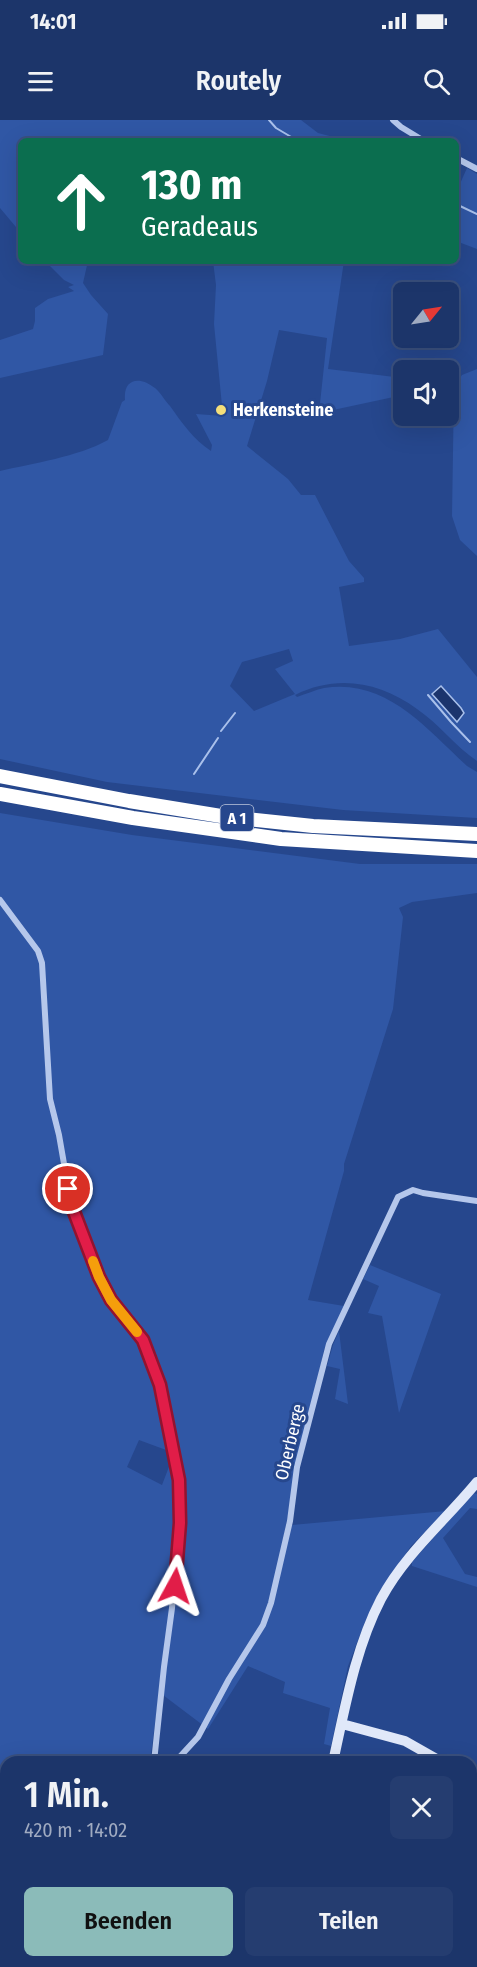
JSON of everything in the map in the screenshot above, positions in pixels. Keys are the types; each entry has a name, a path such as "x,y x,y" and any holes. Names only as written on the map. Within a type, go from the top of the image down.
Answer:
{"highway":[{"name":"A 1","path":"0,776 227,817 313,826 477,834"},
{"name":"A 1","path":"0,794 133,818 281,839 477,851"}],"street":[{"path":"393,120 419,138"},
{"path":"459,160 477,169"},
{"path":"0,900 38,951 42,963 50,1099 71,1204 99,1277 111,1300 143,1340 160,1385 179,1480 180,1523 155,1756"},
{"name":"Oberberge","path":"181,1756 198,1737 229,1679 263,1625 271,1603 288,1531 297,1467 329,1344 398,1197 413,1190 477,1201"},
{"path":"334,1756 355,1667 369,1626 382,1598 415,1550 477,1482"},
{"path":"342,1724 405,1741 433,1756"}],"shaded area":[{"path":"0,120 301,120 318,133 337,138 18,138 18,229 0,208"},
{"path":"467,168 477,174 477,249 459,242 459,186"},
{"path":"48,264 87,264 83,283 108,314 103,355 0,378 0,340 33,329 35,308 48,299 74,291 68,287 74,285 64,280"},
{"path":"213,264 344,264 328,369 393,377 393,397 319,413 327,338 279,330 267,381 247,446 288,479 301,495 315,495 349,561 364,578 364,582 339,587 349,646 400,639 438,629 477,677 477,761 425,715 388,692 358,684 342,683 311,688 295,695 297,697 324,688 346,687 386,698 403,709 467,766 477,772 477,818 343,810 107,782 0,759 0,471 69,455 108,440 122,402 125,400 127,387 134,381 144,382 157,390 189,431 211,451 212,445 196,414 223,416 214,324 216,285","holes":["289,649 293,661 275,669 295,694 254,711 230,686 242,662"]},
{"path":"477,369 477,556 460,540 452,516 453,426 459,426 459,380 462,375"},
{"path":"441,686 464,713 457,722 432,694"},
{"path":"0,813 132,835 360,864 477,864 477,893 412,902 399,908 403,917 393,1009 344,1164 308,1300 344,1306 324,1350 282,1544 292,1525 446,1511 411,1546 380,1591 348,1666 331,1746 324,1744 330,1708 283,1693 285,1682 248,1666 208,1729 159,1692 151,1756 0,1756","holes":["139,1440 177,1454 183,1476 184,1519 180,1518 172,1459 162,1485 127,1467"]},
{"path":"370,1265 441,1294 399,1413 382,1316 368,1313 379,1286 363,1279"},
{"path":"339,1331 348,1404 335,1399 340,1369 327,1366"},
{"path":"473,1493 477,1494 477,1509 470,1508 443,1538 465,1574 477,1577 477,1587 412,1566 412,1562"}],"waterway":[{"path":"269,120 276,128 293,138"},
{"path":"459,206 477,214"},
{"path":"428,695 470,742"},
{"path":"221,731 235,713"},
{"path":"194,774 218,738"}],"slow traffic":[{"path":"93,1261 111,1300 137,1332"}],"place":[{"name":"Herkensteine","path":"221,410"}],"route":[{"path":"68,1189 71,1204 99,1277 111,1300 143,1340 160,1385 179,1480 181,1508 175,1586"}]}
